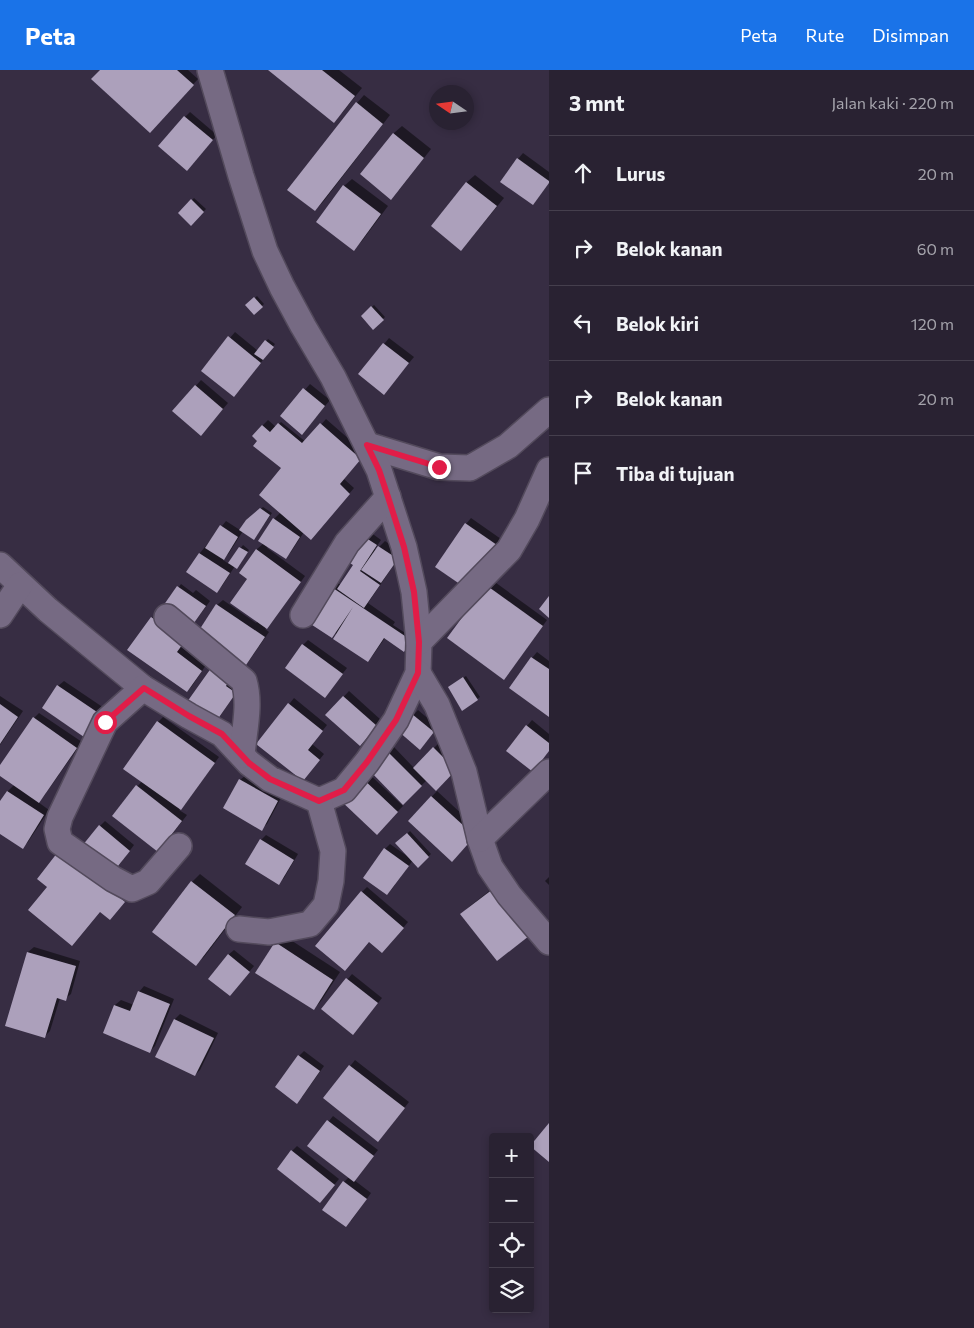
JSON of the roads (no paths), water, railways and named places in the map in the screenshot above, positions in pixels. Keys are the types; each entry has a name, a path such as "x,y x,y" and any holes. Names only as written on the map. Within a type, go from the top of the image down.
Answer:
{"street":[{"path":"0,565 48,610 144,688 222,734 242,756 270,779 319,801 344,790 367,762 396,720 418,673 419,642 414,592 404,547 379,470 333,377 303,326 265,251 210,70"},
{"path":"367,445 439,467 470,468 508,446 549,410"},
{"path":"419,642 509,550 526,520 549,470"},
{"path":"303,615 348,542 388,497"},
{"path":"0,615 20,585"},
{"path":"167,617 244,681 247,690 242,756"},
{"path":"418,673 437,705 464,772 480,839 490,867 509,895 549,942"},
{"path":"144,688 105,722 60,817 57,829 58,835 60,842 132,890 148,882 179,846"},
{"path":"480,839 549,772"},
{"path":"239,929 269,932 310,924 326,904 331,881 333,851 319,801"}]}
